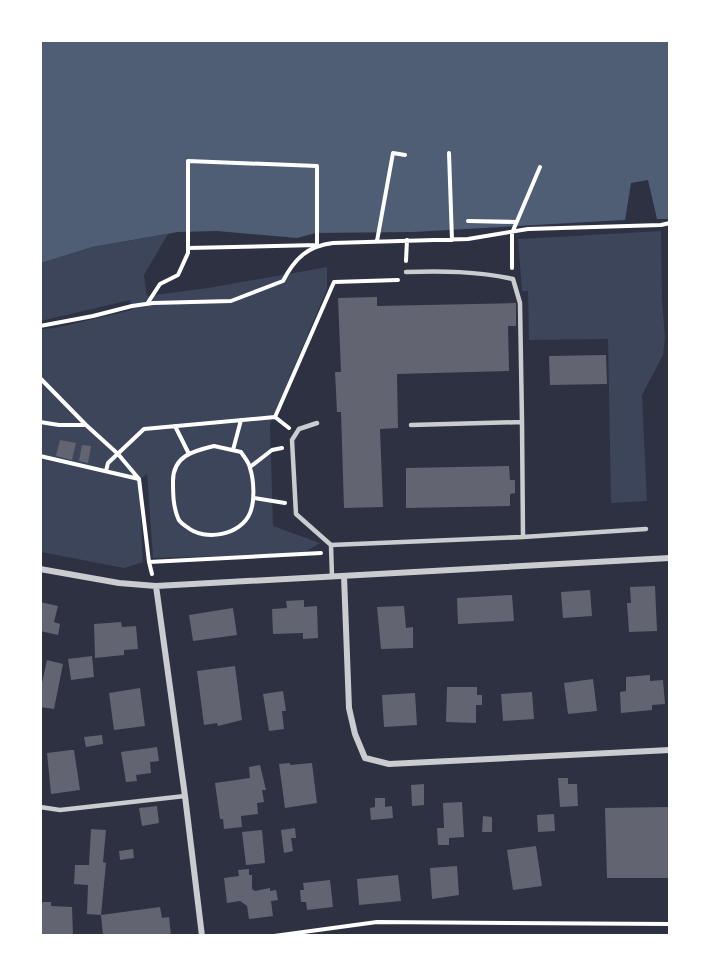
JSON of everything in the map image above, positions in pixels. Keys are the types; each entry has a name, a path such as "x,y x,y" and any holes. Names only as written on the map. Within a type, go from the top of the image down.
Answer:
{"street":[{"path":"40,569 118,583 156,586 669,558"},
{"path":"344,576 349,708 355,734 365,758 389,764 669,750"},
{"path":"156,586 202,936"}],"lane":[{"path":"406,273 457,271 513,279 520,303 523,537"},
{"path":"411,425 522,422"},
{"path":"317,423 299,429 292,440 296,514 331,545 646,530"},
{"path":"331,545 332,577"},
{"path":"40,807 60,810 185,796"}],"path":[{"path":"377,241 393,153 405,155"},
{"path":"449,153 452,240"},
{"path":"146,304 160,284 178,275 188,253 188,161 317,166 317,245"},
{"path":"513,279 512,233 540,167"},
{"path":"468,222 516,222"},
{"path":"188,248 452,240 528,229 669,223"},
{"path":"275,417 334,282 398,281 406,273 407,240"},
{"path":"40,326 146,304 231,301 283,280 291,264 317,245"},
{"path":"40,378 118,454 139,479 149,562 156,586"},
{"path":"106,471 108,463 144,429 275,417 296,433"},
{"path":"233,450 241,420"},
{"path":"40,422 86,425"},
{"path":"175,426 189,454"},
{"path":"213,446 241,452 250,467 254,498 250,515 235,529 217,536 192,532 178,520 173,498 173,475 180,459 189,454 195,450 213,446"},
{"path":"250,467 272,450 292,447"},
{"path":"40,456 139,479"},
{"path":"254,498 296,505"},
{"path":"149,562 331,553"},
{"path":"274,936 377,922 669,924"}],"shaded area":[{"path":"41,41 669,41 669,219 657,219 648,180 631,183 625,220 413,232 316,233 297,238 217,231 178,232 92,247 41,263"},
{"path":"661,231 665,338 663,355 642,395 647,501 611,503 608,339 529,340 528,291 522,291 518,239"},
{"path":"168,234 144,275 147,296 208,288 327,267 327,289 270,424 273,526 320,543 302,554 153,558 147,474 139,480 143,562 124,568 41,552 41,329 55,328 132,310 130,300 41,321 41,263 92,247"}],"building":[{"path":"377,297 377,306 516,303 516,326 508,326 509,371 397,374 398,428 380,429 383,507 344,508 341,412 337,412 335,372 341,372 338,298"},
{"path":"606,355 607,384 550,385 549,356"},
{"path":"60,440 76,443 72,460 56,456"},
{"path":"82,445 91,446 88,463 79,461"},
{"path":"509,466 510,480 515,480 515,493 510,494 510,506 406,508 406,468"},
{"path":"655,586 657,631 629,632 627,603 631,603 630,587"},
{"path":"590,590 592,616 563,618 561,592"},
{"path":"512,595 514,621 458,624 457,598"},
{"path":"304,600 304,607 317,606 318,638 303,639 303,633 273,634 272,609 287,608 286,601"},
{"path":"40,602 58,606 54,622 60,624 58,635 40,631"},
{"path":"404,606 406,628 413,627 413,648 381,649 377,607"},
{"path":"233,608 237,635 193,641 189,615"},
{"path":"121,622 122,627 136,626 138,649 124,650 124,655 95,658 94,624"},
{"path":"92,656 94,677 71,680 68,659"},
{"path":"47,660 63,664 54,709 40,707 40,692"},
{"path":"235,666 242,720 218,726 217,723 204,725 197,671"},
{"path":"650,675 650,681 663,680 665,704 652,705 652,710 621,713 620,692 626,691 626,677"},
{"path":"593,679 597,711 568,714 564,683"},
{"path":"447,687 477,687 477,695 482,695 482,705 476,705 476,723 446,722"},
{"path":"140,688 145,726 114,730 109,693"},
{"path":"283,691 286,711 282,711 284,729 269,731 263,694"},
{"path":"532,692 534,719 503,721 501,694"},
{"path":"415,693 417,725 384,727 382,695"},
{"path":"102,735 103,744 86,747 84,737"},
{"path":"157,747 159,761 150,762 151,773 136,775 137,781 126,782 121,752"},
{"path":"74,750 80,790 51,794 47,753"},
{"path":"290,763 290,765 312,763 317,803 285,808 279,764"},
{"path":"260,765 266,790 262,790 264,802 257,803 258,814 241,816 242,827 224,829 223,819 220,819 215,783 250,778 249,767"},
{"path":"558,778 568,778 568,784 577,784 578,806 560,807"},
{"path":"424,784 424,805 412,806 411,785"},
{"path":"375,798 385,798 385,807 392,806 393,818 371,820 370,808 375,807"},
{"path":"462,802 464,837 449,838 449,845 438,845 437,828 444,828 443,803"},
{"path":"157,806 159,823 142,826 139,808"},
{"path":"670,807 670,878 607,878 605,808"},
{"path":"554,814 555,831 538,832 537,815"},
{"path":"483,816 492,817 492,832 482,832"},
{"path":"295,828 296,838 291,838 293,851 284,853 281,830"},
{"path":"91,829 106,830 103,862 106,863 101,915 87,914 88,885 74,884 75,865 89,865"},
{"path":"262,830 265,863 246,865 242,832"},
{"path":"536,846 542,886 513,890 507,850"},
{"path":"133,849 134,858 120,860 119,851"},
{"path":"457,866 459,895 432,899 430,868"},
{"path":"249,869 249,875 252,875 252,889 255,891 270,888 270,891 276,890 278,900 271,901 273,916 249,919 247,906 240,901 227,903 224,878 239,876 238,870"},
{"path":"398,875 401,901 359,905 357,879"},
{"path":"330,880 333,907 307,910 306,902 301,902 300,890 304,890 303,883"},
{"path":"40,902 51,902 51,906 72,907 73,935 40,936"},
{"path":"160,907 162,918 169,917 171,936 103,936 101,915"}]}
